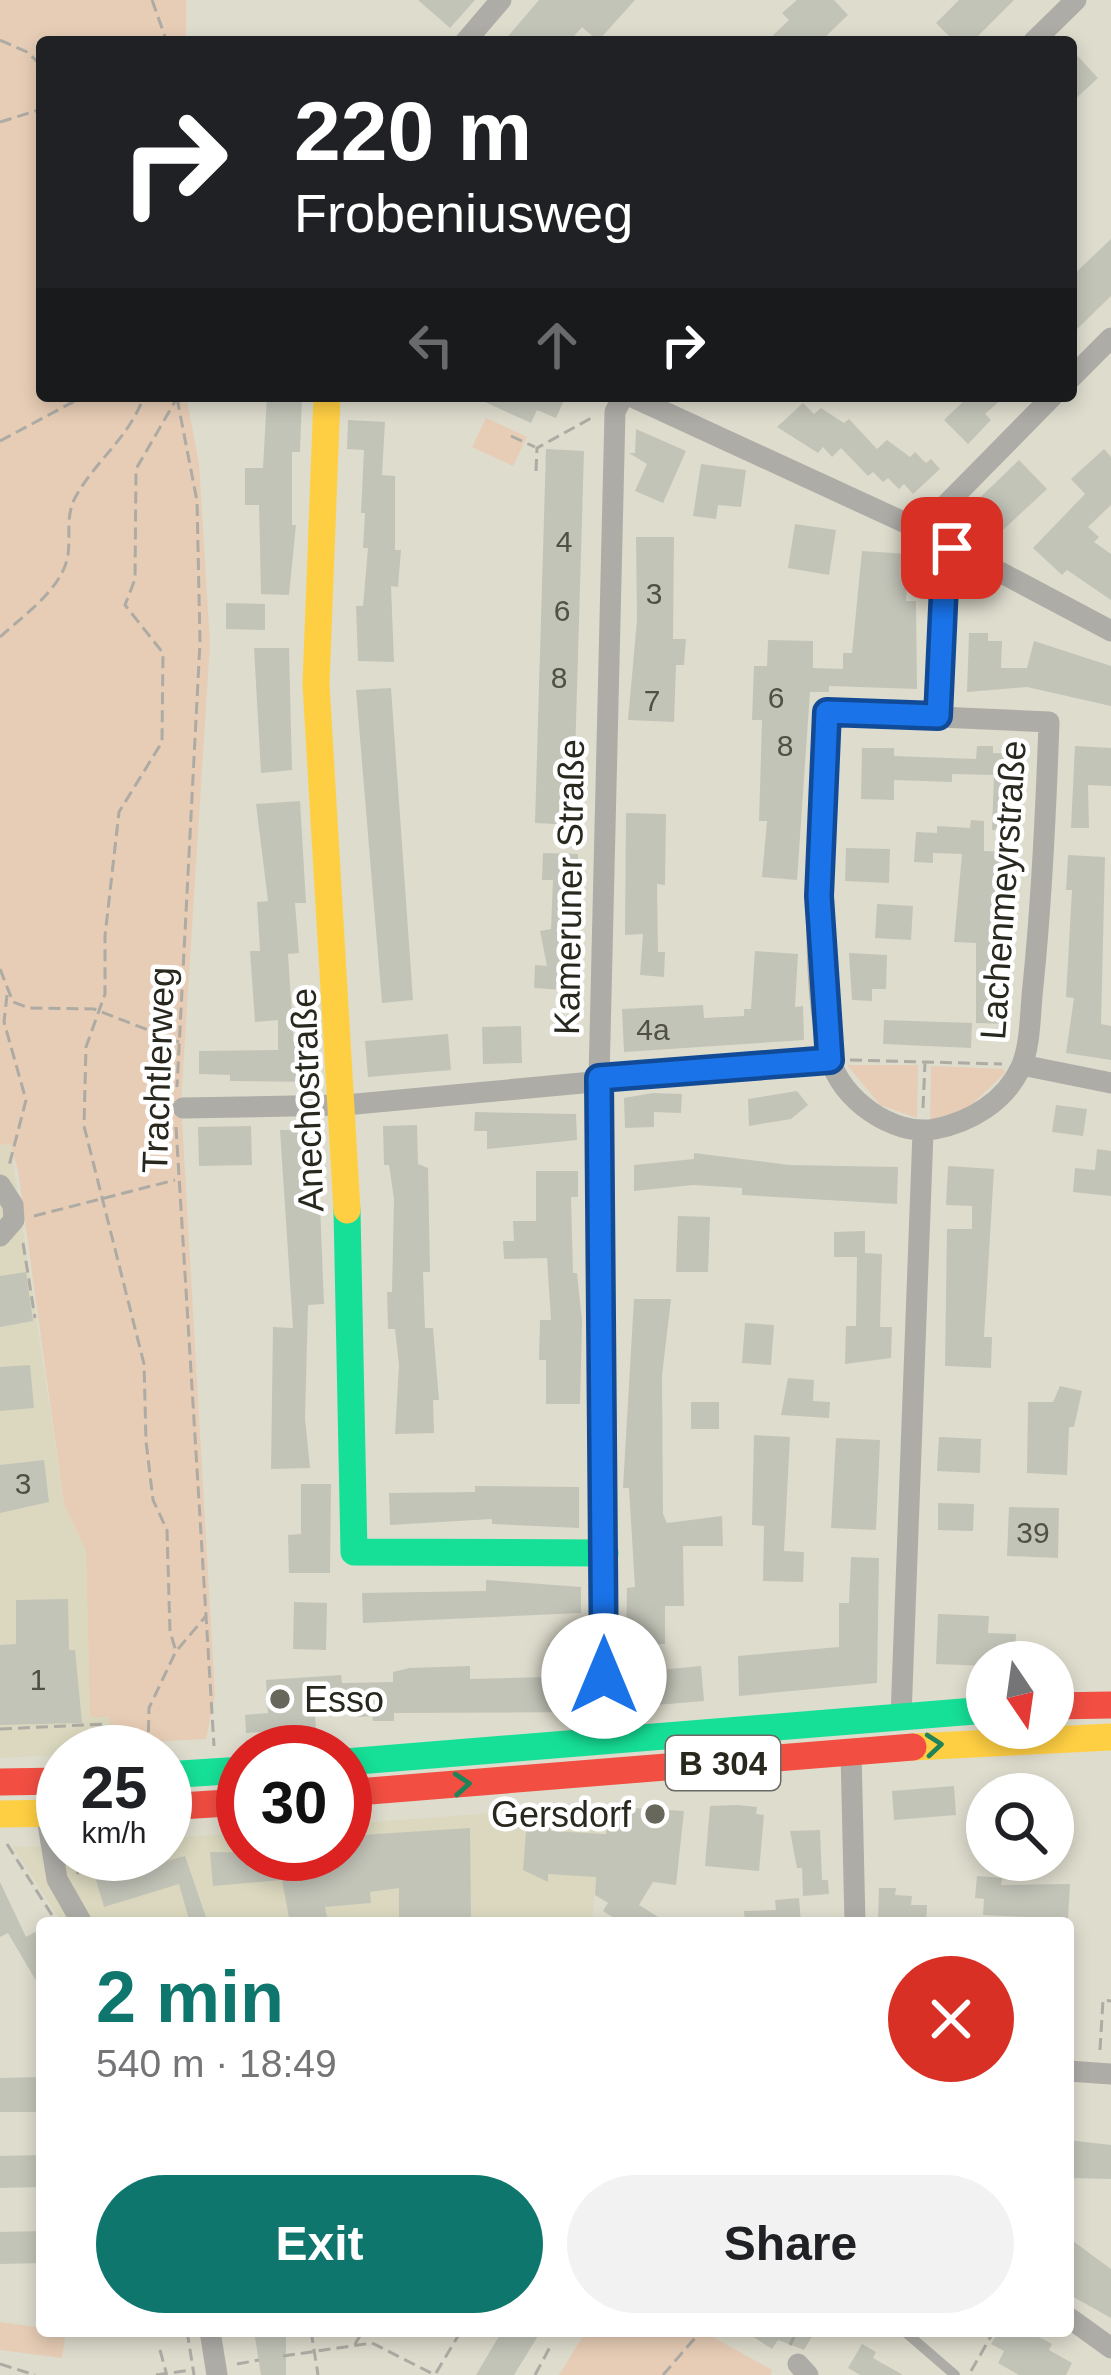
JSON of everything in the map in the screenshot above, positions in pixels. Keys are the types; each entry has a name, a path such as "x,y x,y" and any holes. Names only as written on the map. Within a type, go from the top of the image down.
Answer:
{"main road":[{"name":"Anechostraße","path":"327,402 316,684 345,1105 354,1552 605,1553"},
{"path":"1074,1706 1111,1706"},
{"name":"B 304","path":"372,1760 966,1712"},
{"name":"B 304","path":"372,1791 851,1752 1111,1737"},
{"path":"0,1782 36,1781"},
{"path":"2,1827 36,1818"}],"street":[{"path":"470,36 501,0"},
{"path":"1039,36 1076,0"},
{"path":"1077,372 1111,338"},
{"name":"Kameruner Straße","path":"606,1741 599,1078 623,402"},
{"path":"663,402 1111,631"},
{"path":"921,530 1047,402"},
{"path":"901,1717 922,1132 888,1122 865,1107 843,1085 830,1060 819,896 827,712 938,716 945,565 952,548"},
{"name":"Lachenmeyrstraße","path":"922,1132 956,1125 984,1110 1022,1065 1042,899 1049,722 938,716"},
{"path":"179,1100 345,1105 830,1060"},
{"path":"1022,1065 1111,1083"},
{"path":"2,1186 8,1228"},
{"path":"851,1752 854,1917"},
{"path":"58,1881 79,1917"},
{"path":"1074,2072 1104,2074"},
{"path":"1074,2321 1111,2348"},
{"path":"212,2337 224,2370"}],"lane":[{"path":"911,2337 955,2375"}],"path":[{"path":"152,0 164,36"},
{"path":"0,40 36,60"},
{"path":"0,122 36,111"},
{"path":"0,440 73,402"},
{"path":"0,637 56,583 68,558 66,532 74,499 117,449 141,402"},
{"path":"174,402 136,469 135,579 125,605 164,653 162,742 119,812 99,1011 86,1047 84,1094 88,1154 144,1364 148,1461 153,1500 166,1530 170,1632 176,1651"},
{"name":"Trachtlerweg","path":"178,402 197,501 200,642 177,1179 207,1615 221,1725"},
{"path":"537,448 621,402"},
{"path":"511,436 537,448"},
{"path":"536,471 537,448"},
{"path":"0,969 8,993 4,1022 26,1100 2,1186"},
{"path":"8,993 29,1008 99,1011 180,1042"},
{"path":"830,1060 1022,1065"},
{"path":"922,1132 925,1061"},
{"path":"35,1318 25,1246 8,1228 177,1179"},
{"path":"149,1725 149,1708 176,1651 207,1615"},
{"path":"0,1729 36,1727"},
{"path":"2,1827 53,1917"},
{"path":"1104,2074 1103,2000 1111,2000"},
{"path":"156,2375 194,2373 188,2337"},
{"path":"312,2337 318,2375"},
{"path":"354,2346 359,2337"},
{"path":"283,2356 386,2346 435,2375 457,2337"},
{"path":"663,2375 696,2337"},
{"path":"969,2375 991,2337"},
{"path":"536,2375 550,2347"},
{"path":"160,2350 166,2374"},
{"path":"224,2370 259,2360"},
{"path":"0,2364 34,2375"}],"shaded area":[{"path":"0,0 186,0 186,36 36,36 36,402 187,402 199,463 210,644 181,1102 215,1695 206,1739 192,1740 192,1725 110,1725 110,1717 90,1717 86,1551 64,1504 18,1170 10,1144 0,1145"},
{"path":"486,418 527,437 513,466 472,447"},
{"path":"847,1065 918,1065 917,1118 880,1105"},
{"path":"931,1066 1004,1069 1005,1073 966,1110 930,1120"},
{"path":"10,1144 64,1504 86,1551 90,1716 110,1717 110,1725 36,1725 36,1756 0,1758 0,1145"},
{"path":"601,1805 592,1917 58,1917 13,1847 36,1846 36,1881 192,1881 192,1836 216,1835 216,1881 372,1881 372,1822"},
{"path":"0,2322 36,2327 36,2337 65,2337 62,2358 0,2350"},
{"path":"582,2337 713,2337 772,2370 771,2375 559,2375"}],"building":[{"path":"418,0 475,0 450,28"},
{"path":"539,0 635,0 603,36 592,36 582,27 574,36 508,36"},
{"path":"797,0 834,0 848,15 826,36 772,36 789,20 782,13"},
{"path":"959,0 1014,0 978,36 949,36 936,23"},
{"path":"1077,55 1098,78 1077,97"},
{"path":"1111,239 1111,296 1077,329 1077,271"},
{"path":"267,402 302,402 300,452 292,452 292,525 296,525 289,595 261,594 259,505 245,505 245,468 263,468"},
{"path":"485,402 563,402 556,418 537,410 531,423"},
{"path":"963,402 998,402 985,414 991,420 968,444 944,420"},
{"path":"803,403 814,414 821,408 844,423 849,419 877,449 887,440 910,457 915,452 926,463 931,459 940,469 913,494 904,484 899,489 888,478 883,482 873,472 868,476 841,448 832,457 823,447 818,453 777,427"},
{"path":"348,420 385,422 382,475 395,476 395,550 401,550 398,587 391,586 394,662 358,661 356,606 363,606 368,548 363,548 365,513 361,513 364,450 347,449"},
{"path":"636,429 686,451 663,503 635,491 647,464 629,453 635,453"},
{"path":"546,449 584,451 573,825 535,823"},
{"path":"1104,449 1111,457 1111,505 1088,527 1099,537 1094,542 1111,554 1111,600 1067,570 1062,575 1033,548 1085,494 1071,479"},
{"path":"1019,460 1047,489 989,543 962,515"},
{"path":"701,464 746,470 741,507 718,505 716,519 693,516"},
{"path":"795,524 836,530 829,575 788,568"},
{"path":"636,537 674,537 673,639 686,639 684,665 676,665 674,722 628,720 637,620"},
{"path":"862,551 909,554 906,601 916,601 917,689 829,686 829,692 810,692 797,880 762,877 767,821 759,821 762,720 752,720 754,666 767,666 768,640 813,641 813,668 843,669 843,653 852,653"},
{"path":"226,603 265,604 265,630 226,629"},
{"path":"969,633 988,633 988,641 1002,641 1001,668 1027,668 1034,641 1111,666 1111,706 1027,687 967,692"},
{"path":"254,648 289,648 292,770 261,773"},
{"path":"391,688 413,1000 382,1003 356,690"},
{"path":"977,746 993,746 993,753 1023,754 1017,829 992,830 994,775 952,774 952,782 894,780 894,800 861,799 862,748 894,748 894,756 976,759"},
{"path":"1075,746 1111,748 1111,786 1088,785 1089,828 1071,828"},
{"path":"300,801 306,903 295,903 299,953 288,954 294,1045 315,1045 315,1082 230,1081 230,1075 199,1074 199,1051 278,1050 278,1020 255,1022 250,951 260,951 257,902 268,901 256,804"},
{"path":"626,813 666,814 665,885 657,884 658,952 665,952 664,977 640,975 643,934 625,935"},
{"path":"971,820 984,821 984,851 1010,852 1000,941 1009,941 1007,1024 976,1023 976,943 954,942 962,854 933,853 933,863 914,862 916,832 937,833 937,826 970,828"},
{"path":"846,848 890,849 889,883 845,881"},
{"path":"543,853 578,854 577,991 534,988 535,965 547,966 540,931 551,929 553,880 542,880"},
{"path":"1068,855 1105,857 1101,1024 1111,1026 1111,1060 1066,1053 1074,998 1066,997 1072,890 1066,890"},
{"path":"877,904 913,906 911,940 875,938"},
{"path":"755,951 798,954 795,1007 803,1006 804,1040 624,1052 622,1009 703,1005 704,1018 744,1016 744,1009 751,1009"},
{"path":"849,953 887,955 886,989 872,989 872,1001 852,1000"},
{"path":"884,1020 972,1023 971,1048 883,1044"},
{"path":"521,1026 522,1063 483,1064 482,1027"},
{"path":"448,1034 451,1070 368,1077 365,1041"},
{"path":"797,1091 808,1105 791,1119 749,1126 748,1099"},
{"path":"682,1094 681,1113 654,1112 654,1127 625,1128 624,1098"},
{"path":"1056,1105 1087,1109 1083,1136 1052,1132"},
{"path":"475,1112 576,1114 577,1140 487,1149 487,1131 474,1131"},
{"path":"417,1125 418,1164 428,1168 430,1272 423,1272 425,1328 433,1328 439,1400 433,1400 434,1433 395,1434 399,1365 395,1329 388,1329 387,1292 392,1292 394,1199 389,1165 384,1165 383,1126"},
{"path":"251,1126 252,1165 199,1166 198,1127"},
{"path":"280,1130 317,1130 324,1304 308,1305 305,1418 310,1468 271,1469 273,1327 293,1328"},
{"path":"1097,1149 1111,1151 1111,1196 1073,1192 1075,1168 1095,1170"},
{"path":"694,1153 789,1165 898,1167 897,1204 742,1195 742,1188 693,1185 634,1191 634,1165 694,1159"},
{"path":"948,1166 994,1169 984,1337 992,1337 991,1368 945,1366 947,1229 972,1229 972,1206 946,1205"},
{"path":"536,1171 578,1171 578,1197 571,1197 573,1273 577,1273 582,1321 580,1404 546,1404 546,1360 539,1360 540,1320 551,1320 547,1258 504,1259 503,1241 514,1241 513,1221 536,1221"},
{"path":"678,1216 710,1217 708,1272 676,1272"},
{"path":"865,1231 865,1253 882,1254 880,1327 892,1327 891,1358 845,1364 846,1326 856,1326 857,1257 834,1257 834,1232"},
{"path":"26,1272 33,1321 0,1327 0,1276"},
{"path":"634,1299 671,1299 662,1376 663,1514 667,1523 722,1516 723,1546 683,1546 684,1606 665,1606 665,1644 626,1644 627,1588 635,1587 629,1488 623,1488"},
{"path":"745,1323 774,1325 771,1365 742,1363"},
{"path":"30,1365 34,1408 0,1411 0,1367"},
{"path":"788,1378 814,1380 813,1401 830,1402 829,1418 781,1415"},
{"path":"1060,1386 1082,1391 1074,1427 1069,1427 1067,1475 1027,1473 1028,1402 1053,1402"},
{"path":"691,1402 719,1402 719,1429 691,1429"},
{"path":"754,1435 790,1437 784,1551 804,1552 803,1582 763,1581 764,1526 752,1525"},
{"path":"939,1437 981,1439 980,1473 937,1471"},
{"path":"836,1438 880,1440 876,1530 831,1528"},
{"path":"44,1460 49,1502 0,1513 0,1465"},
{"path":"301,1484 331,1484 330,1573 289,1573 288,1535 301,1534"},
{"path":"475,1486 579,1487 579,1528 492,1524 492,1519 390,1525 389,1493 475,1492"},
{"path":"938,1503 974,1504 973,1531 938,1530"},
{"path":"1009,1507 1059,1508 1058,1558 1007,1556"},
{"path":"851,1557 879,1558 877,1683 739,1696 738,1656 839,1647 839,1603 849,1603"},
{"path":"486,1580 581,1587 581,1613 363,1623 362,1593 486,1591"},
{"path":"68,1599 69,1650 75,1650 82,1723 0,1725 0,1645 16,1644 16,1600"},
{"path":"294,1602 327,1603 326,1650 293,1649"},
{"path":"938,1614 989,1616 988,1633 1016,1634 1016,1641 966,1641 966,1665 936,1664"},
{"path":"580,1643 581,1712 394,1713 394,1721 373,1721 372,1716 358,1717 358,1699 314,1702 316,1725 246,1725 245,1715 268,1713 266,1680 341,1675 342,1683 393,1682 393,1672 409,1668 470,1666 470,1679 548,1677 548,1644"},
{"path":"701,1666 704,1701 632,1707 629,1673"},
{"path":"954,1786 956,1815 894,1820 892,1791"},
{"path":"710,1806 757,1807 756,1814 764,1815 759,1871 705,1866"},
{"path":"608,1810 684,1811 676,1885 653,1882 639,1905 658,1917 612,1917 603,1911 608,1903 595,1895 596,1877 548,1874 548,1882 523,1870 527,1819 551,1817 551,1831 606,1834"},
{"path":"470,1828 471,1917 399,1917 399,1888 370,1892 371,1903 325,1907 327,1917 289,1917 282,1881 372,1881 372,1834"},
{"path":"820,1830 822,1880 828,1880 829,1894 803,1896 802,1868 797,1868 790,1831"},
{"path":"210,1852 216,1852 216,1881 270,1881 213,1886"},
{"path":"192,1876 206,1917 188,1917 179,1884 104,1907 96,1881 192,1881"},
{"path":"977,1881 1070,1884 1068,1917 983,1915 984,1899 975,1898"},
{"path":"0,1882 26,1937 36,1931 36,1981 8,1933 0,1937"},
{"path":"879,1888 896,1888 895,1895 912,1896 911,1905 927,1905 926,1917 878,1917"},
{"path":"799,1898 801,1917 744,1917 744,1911 776,1910 775,1900"},
{"path":"36,2077 36,2112 0,2112 0,2078"},
{"path":"1074,2141 1111,2145 1111,2179 1074,2178"},
{"path":"36,2155 36,2187 0,2188 0,2156"},
{"path":"36,2231 36,2263 0,2264 0,2232"},
{"path":"1074,2242 1111,2269 1111,2318 1074,2297"},
{"path":"255,2337 286,2337 286,2375 261,2375"},
{"path":"498,2337 537,2337 514,2375 476,2375"},
{"path":"753,2337 812,2337 804,2350 778,2340 772,2349"},
{"path":"995,2337 1039,2337 1052,2344 1049,2350 1072,2363 1066,2375 1019,2375 998,2363 1004,2351 991,2344"},
{"path":"862,2344 876,2352 873,2358 903,2375 860,2375 848,2368"}],"traffic: fast":[{"path":"347,1210 354,1552 605,1553"},
{"path":"372,1760 966,1712"},
{"path":"192,1773 216,1772"}],"traffic: slow":[{"path":"327,402 316,684 347,1210"},
{"path":"913,1747 1111,1737"},
{"path":"0,1814 36,1813"}],"traffic: jam":[{"path":"1074,1706 1111,1705"},
{"path":"372,1791 913,1747"},
{"path":"0,1782 36,1781"},
{"path":"192,1805 216,1804"}],"place":[{"name":"Esso","path":"280,1699"},
{"name":"Gersdorf","path":"655,1814"}],"route":[{"path":"604,1676 599,1078 830,1060 819,896 827,712 938,716 945,565 952,548"}]}
